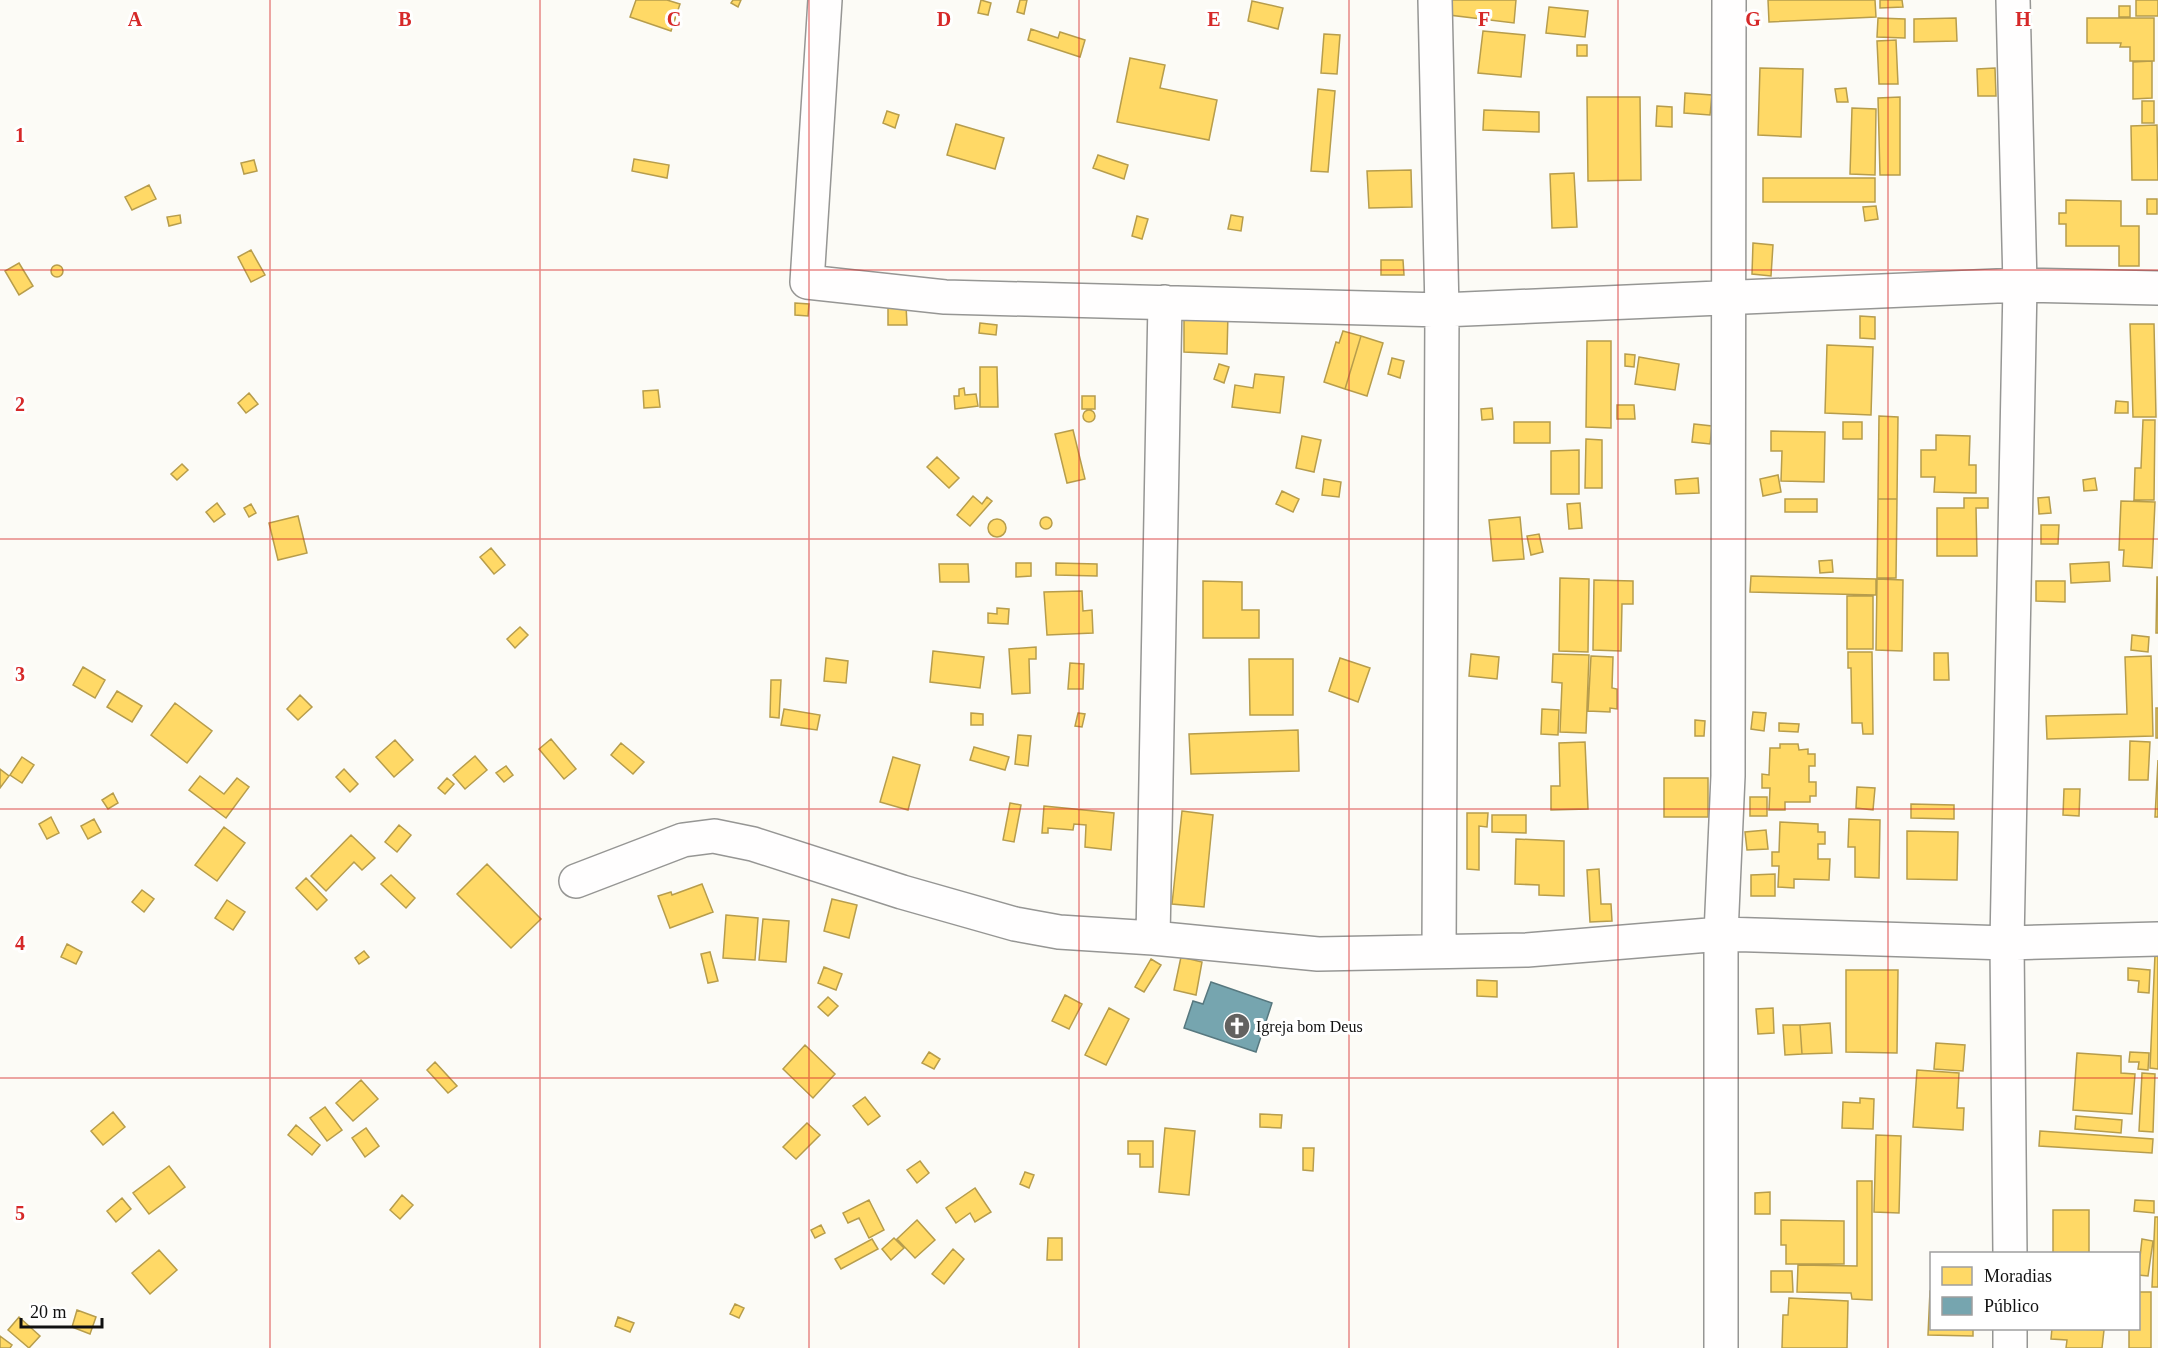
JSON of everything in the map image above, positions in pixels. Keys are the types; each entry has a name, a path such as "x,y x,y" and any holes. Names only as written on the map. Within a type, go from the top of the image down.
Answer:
{"street":[{"path":"825,0 807,282 945,297 1442,310 2019,285 2158,288"},
{"path":"1435,0 1442,310 1439,951"},
{"path":"1721,1348 1721,934 1728,776 1729,0"},
{"path":"2010,1252 2007,943 2019,285 2013,0"},
{"path":"1153,938 1165,302"},
{"path":"576,881 683,840 714,836 753,844 902,892 1015,924 1059,932 1153,938 1318,954 1527,950 1721,934 2007,943 2158,939"},
{"path":"2010,1330 2010,1348"}],"building: Moradias":[{"path":"636,0 667,0 680,4 671,31 630,17"},
{"path":"733,0 741,0 738,7 731,3"},
{"path":"981,0 991,3 988,15 978,13"},
{"path":"1020,0 1027,0 1024,14 1017,12"},
{"path":"1451,0 1516,0 1514,23 1449,15"},
{"path":"1768,0 1875,0 1876,17 1769,22"},
{"path":"1880,0 1902,0 1903,7 1880,8"},
{"path":"2136,0 2158,0 2158,16 2136,16"},
{"path":"1252,1 1283,8 1278,29 1248,21"},
{"path":"2119,6 2130,6 2130,17 2119,17"},
{"path":"1549,7 1588,11 1585,37 1546,33"},
{"path":"1878,18 1905,19 1905,38 1877,37"},
{"path":"1956,18 1957,41 1914,42 1914,19"},
{"path":"2087,18 2154,18 2154,61 2130,61 2130,47 2120,47 2121,43 2087,43"},
{"path":"1031,29 1058,38 1060,32 1085,40 1080,57 1028,40"},
{"path":"1483,31 1525,35 1521,77 1478,73"},
{"path":"1324,34 1340,35 1337,74 1321,73"},
{"path":"1896,40 1898,84 1879,84 1877,41"},
{"path":"1577,45 1587,45 1587,56 1577,56"},
{"path":"1130,58 1165,65 1160,88 1217,100 1209,140 1117,122"},
{"path":"2152,61 2152,98 2133,99 2133,62"},
{"path":"1760,68 1803,69 1801,137 1758,135"},
{"path":"1995,68 1996,96 1978,96 1977,69"},
{"path":"1846,88 1848,102 1837,102 1835,89"},
{"path":"1318,89 1335,91 1328,172 1311,171"},
{"path":"1685,93 1712,95 1710,115 1684,113"},
{"path":"1587,97 1640,97 1641,180 1588,181"},
{"path":"1900,97 1900,175 1880,175 1878,98"},
{"path":"2142,101 2154,101 2154,123 2142,123"},
{"path":"1657,106 1672,107 1672,127 1656,126"},
{"path":"1852,108 1876,109 1875,175 1850,174"},
{"path":"1484,110 1539,112 1539,132 1483,130"},
{"path":"887,111 899,115 895,128 883,123"},
{"path":"956,124 1004,138 995,169 947,155"},
{"path":"2157,125 2158,180 2132,180 2131,126"},
{"path":"1098,155 1128,165 1124,179 1093,168"},
{"path":"634,159 669,165 667,178 632,171"},
{"path":"254,160 257,171 244,174 241,163"},
{"path":"1411,170 1412,207 1369,208 1367,171"},
{"path":"1574,173 1577,227 1552,228 1550,174"},
{"path":"1763,178 1875,178 1875,202 1763,202"},
{"path":"149,185 156,199 132,210 125,197"},
{"path":"2147,199 2157,199 2157,214 2147,214"},
{"path":"2066,200 2121,201 2121,226 2139,226 2139,266 2119,266 2119,246 2066,246 2066,224 2059,224 2059,213 2066,213"},
{"path":"1876,206 1878,219 1865,221 1863,207"},
{"path":"180,215 181,223 169,226 167,217"},
{"path":"1231,215 1243,217 1241,231 1228,229"},
{"path":"1137,216 1148,219 1142,239 1132,236"},
{"path":"1753,243 1773,245 1771,276 1752,274"},
{"path":"251,250 265,275 251,282 238,257"},
{"path":"1381,260 1403,260 1404,275 1381,275"},
{"path":"19,263 33,286 19,295 5,271"},
{"path":"59,265 63,271 59,277 55,277 51,269"},
{"path":"795,303 809,304 808,316 795,315"},
{"path":"888,305 906,305 907,325 888,325"},
{"path":"1184,312 1228,313 1227,354 1184,352"},
{"path":"1860,316 1875,317 1875,339 1860,338"},
{"path":"980,323 997,325 996,335 979,333"},
{"path":"2130,324 2154,324 2156,417 2133,417"},
{"path":"1343,331 1361,336 1345,389 1324,382 1336,342 1339,343"},
{"path":"1361,336 1383,343 1367,396 1345,389"},
{"path":"1587,341 1611,341 1611,428 1586,427"},
{"path":"1827,345 1873,347 1871,415 1825,413"},
{"path":"1625,354 1635,355 1634,367 1625,366"},
{"path":"1639,357 1679,364 1675,390 1635,384"},
{"path":"1392,358 1404,361 1400,378 1388,374"},
{"path":"1219,364 1229,367 1224,383 1214,379"},
{"path":"980,367 997,367 998,407 980,407"},
{"path":"1255,374 1284,377 1280,413 1232,407 1235,385 1253,388"},
{"path":"964,388 965,395 976,394 978,406 955,409 954,396 959,396 959,389"},
{"path":"658,390 660,407 644,408 643,391"},
{"path":"249,393 258,404 246,413 238,403"},
{"path":"1082,396 1095,396 1095,409 1082,409"},
{"path":"2116,401 2128,402 2128,413 2115,413"},
{"path":"1617,405 1634,405 1635,419 1617,419"},
{"path":"1492,408 1493,419 1482,420 1481,409"},
{"path":"1091,410 1095,416 1091,422 1087,422 1083,414"},
{"path":"1879,416 1898,417 1897,499 1878,499"},
{"path":"2143,420 2155,420 2154,500 2134,500 2135,468 2141,468"},
{"path":"1514,422 1550,422 1550,443 1514,443"},
{"path":"1843,422 1862,422 1862,439 1843,439"},
{"path":"1694,424 1712,426 1710,444 1692,442"},
{"path":"1073,430 1085,479 1067,483 1055,434"},
{"path":"1771,431 1825,432 1824,482 1781,481 1782,451 1771,451"},
{"path":"1936,435 1970,436 1969,465 1976,465 1976,493 1934,492 1935,477 1921,477 1921,450 1936,450"},
{"path":"1302,436 1321,440 1314,472 1296,468"},
{"path":"1586,439 1602,440 1602,488 1585,488"},
{"path":"1579,450 1579,494 1551,494 1551,451"},
{"path":"937,457 959,478 949,488 927,467"},
{"path":"182,464 188,470 177,480 171,474"},
{"path":"1778,475 1781,492 1763,496 1760,479"},
{"path":"1698,478 1699,493 1676,494 1675,480"},
{"path":"2095,478 2097,490 2084,491 2083,480"},
{"path":"1324,479 1341,482 1339,497 1322,495"},
{"path":"1282,491 1299,499 1293,512 1276,504"},
{"path":"973,496 982,504 987,497 992,501 970,526 957,515"},
{"path":"2049,497 2051,513 2039,514 2038,498"},
{"path":"1964,498 1988,498 1988,508 1976,508 1977,556 1937,556 1937,508 1964,508"},
{"path":"1785,499 1817,499 1817,512 1785,512"},
{"path":"1878,499 1897,499 1896,578 1877,578"},
{"path":"2121,501 2155,502 2152,568 2123,566 2124,550 2119,550"},
{"path":"217,503 225,514 214,522 206,512"},
{"path":"1580,503 1582,528 1569,529 1567,504"},
{"path":"251,504 256,513 249,517 244,508"},
{"path":"298,516 307,553 278,560 269,523"},
{"path":"1048,517 1051,518 1051,528 1044,529 1041,528 1040,521 1041,518"},
{"path":"1520,517 1524,559 1493,561 1489,520"},
{"path":"997,519 1003,522 1006,528 1003,534 997,537 991,534 988,528 991,522"},
{"path":"2041,525 2059,525 2058,544 2041,544"},
{"path":"1539,534 1543,552 1531,555 1527,536"},
{"path":"491,548 505,565 494,574 480,557"},
{"path":"1832,560 1833,572 1820,573 1819,561"},
{"path":"2109,562 2110,581 2071,583 2070,564"},
{"path":"1016,563 1031,563 1031,576 1016,577"},
{"path":"1056,563 1097,564 1097,576 1056,575"},
{"path":"939,564 968,564 969,582 940,582"},
{"path":"1751,576 1876,579 1876,595 1750,592"},
{"path":"2157,577 2158,633 2156,633"},
{"path":"1560,578 1589,579 1588,652 1559,651"},
{"path":"1877,579 1903,580 1902,651 1876,650"},
{"path":"1594,580 1633,581 1633,604 1622,604 1621,651 1593,650"},
{"path":"1203,581 1242,582 1242,610 1259,610 1259,638 1203,638"},
{"path":"2036,581 2065,581 2065,602 2036,601"},
{"path":"1082,591 1083,611 1092,610 1093,633 1047,635 1044,592"},
{"path":"1847,596 1873,596 1873,649 1847,649"},
{"path":"997,608 1009,609 1008,624 988,623 988,613 997,614"},
{"path":"520,627 528,635 515,648 507,639"},
{"path":"2132,635 2149,637 2148,652 2131,650"},
{"path":"1036,647 1036,659 1029,659 1030,693 1012,694 1009,649"},
{"path":"933,651 984,657 980,688 930,682"},
{"path":"1848,652 1872,652 1873,734 1863,734 1862,723 1852,723 1851,668 1848,668"},
{"path":"1934,653 1948,653 1949,680 1934,680"},
{"path":"1471,654 1499,657 1497,679 1469,676"},
{"path":"1553,654 1589,655 1586,733 1560,732 1562,683 1552,682"},
{"path":"1591,656 1613,657 1612,688 1617,689 1617,709 1610,708 1610,712 1588,711"},
{"path":"2151,656 2153,736 2047,739 2046,716 2127,714 2125,657"},
{"path":"826,658 848,661 846,683 824,681"},
{"path":"1340,658 1370,668 1358,702 1329,691"},
{"path":"1249,659 1293,659 1293,715 1250,715"},
{"path":"1070,663 1084,664 1083,689 1068,689"},
{"path":"83,667 105,680 95,698 73,685"},
{"path":"771,680 781,680 779,718 770,717"},
{"path":"117,691 142,706 132,722 107,707"},
{"path":"300,695 312,707 298,720 287,709"},
{"path":"175,703 212,731 187,763 151,735"},
{"path":"2156,708 2158,708 2158,738 2156,738"},
{"path":"784,709 820,715 817,730 781,725"},
{"path":"1542,709 1559,710 1558,735 1541,734"},
{"path":"1753,712 1766,713 1764,731 1751,729"},
{"path":"971,713 983,714 983,725 971,725"},
{"path":"1078,713 1085,714 1082,727 1075,726"},
{"path":"1695,720 1705,721 1704,736 1695,736"},
{"path":"1779,723 1799,724 1798,732 1779,731"},
{"path":"1298,730 1299,771 1191,774 1189,734"},
{"path":"1018,735 1031,736 1028,766 1015,764"},
{"path":"551,739 576,769 564,779 539,749"},
{"path":"395,740 413,760 394,777 376,757"},
{"path":"2130,741 2150,742 2148,780 2129,780"},
{"path":"1585,742 1588,809 1551,810 1551,786 1560,786 1559,743"},
{"path":"621,743 644,762 633,774 611,755"},
{"path":"1780,744 1798,744 1799,750 1808,749 1808,754 1815,754 1815,766 1809,766 1809,782 1816,782 1816,796 1810,796 1810,802 1785,802 1785,810 1769,810 1770,788 1762,788 1762,774 1769,775 1770,748 1780,748"},
{"path":"974,747 1009,757 1005,770 970,760"},
{"path":"475,756 487,770 465,789 453,775"},
{"path":"22,757 34,765 22,783 10,775"},
{"path":"893,757 920,765 908,810 880,802"},
{"path":"2158,760 2158,817 2155,817"},
{"path":"506,766 513,775 504,782 496,773"},
{"path":"0,769 9,776 0,788"},
{"path":"344,769 358,784 350,792 336,777"},
{"path":"200,776 224,794 237,778 249,787 226,818 189,790"},
{"path":"447,778 454,784 445,794 438,788"},
{"path":"1664,778 1708,778 1708,817 1664,817"},
{"path":"1857,787 1875,788 1873,810 1856,808"},
{"path":"2064,789 2080,789 2079,816 2063,815"},
{"path":"113,793 118,803 108,809 102,800"},
{"path":"1750,797 1767,797 1767,816 1750,816"},
{"path":"1010,803 1021,805 1014,842 1003,840"},
{"path":"1911,804 1954,805 1954,819 1911,818"},
{"path":"1044,806 1114,813 1111,850 1085,847 1086,825 1074,824 1073,830 1048,828 1048,833 1042,833"},
{"path":"1182,811 1213,815 1204,907 1172,904"},
{"path":"1467,813 1488,813 1487,827 1479,826 1479,870 1467,869"},
{"path":"1492,815 1526,815 1526,833 1492,832"},
{"path":"51,817 59,833 47,839 39,824"},
{"path":"94,819 101,832 88,839 81,826"},
{"path":"1849,819 1880,820 1879,878 1855,877 1855,847 1848,847"},
{"path":"1780,822 1818,824 1818,832 1825,832 1825,844 1818,844 1818,859 1830,859 1829,880 1794,879 1794,888 1778,887 1779,866 1772,866 1772,852 1779,852"},
{"path":"399,825 411,835 397,852 385,842"},
{"path":"224,827 245,843 217,881 195,865"},
{"path":"1766,830 1768,849 1747,850 1745,832"},
{"path":"1907,831 1958,832 1957,880 1907,879"},
{"path":"351,835 375,858 362,870 354,862 326,891 311,876"},
{"path":"1516,839 1564,841 1564,896 1539,895 1539,885 1515,884"},
{"path":"487,864 541,919 511,948 457,894"},
{"path":"1599,869 1601,904 1611,904 1612,921 1590,922 1587,870"},
{"path":"1775,874 1775,896 1751,896 1751,875"},
{"path":"391,875 415,898 406,908 381,884"},
{"path":"306,878 327,900 317,910 296,888"},
{"path":"702,884 713,912 670,928 658,896 671,892 672,895"},
{"path":"142,890 154,899 144,912 132,902"},
{"path":"832,899 857,905 849,938 824,931"},
{"path":"227,900 245,912 233,930 215,918"},
{"path":"726,915 758,918 755,960 723,958"},
{"path":"763,919 789,921 786,962 759,960"},
{"path":"67,944 82,952 76,964 61,957"},
{"path":"364,951 369,957 359,964 355,958"},
{"path":"710,952 718,981 708,983 701,954"},
{"path":"2155,954 2158,954 2158,1069 2150,1068"},
{"path":"1181,957 1202,962 1196,995 1174,990"},
{"path":"1151,959 1161,965 1144,992 1135,987"},
{"path":"824,967 842,974 836,990 818,983"},
{"path":"2128,968 2150,970 2149,993 2138,992 2139,981 2128,980"},
{"path":"1846,970 1898,970 1897,1053 1846,1052"},
{"path":"1477,980 1497,981 1497,997 1477,996"},
{"path":"1065,995 1082,1004 1069,1029 1052,1021"},
{"path":"828,997 838,1006 828,1016 818,1007"},
{"path":"1109,1008 1129,1019 1106,1065 1085,1055"},
{"path":"1773,1008 1774,1033 1758,1034 1756,1009"},
{"path":"1830,1023 1832,1053 1802,1054 1800,1025"},
{"path":"1783,1025 1800,1025 1802,1054 1785,1055"},
{"path":"1936,1043 1965,1045 1963,1071 1934,1069"},
{"path":"805,1045 835,1074 813,1098 783,1069"},
{"path":"929,1052 940,1059 934,1069 922,1063"},
{"path":"2130,1052 2149,1053 2148,1070 2138,1069 2139,1062 2129,1062"},
{"path":"2077,1053 2121,1056 2121,1073 2135,1074 2132,1114 2073,1110"},
{"path":"435,1062 457,1086 448,1093 427,1070"},
{"path":"1917,1070 1959,1073 1957,1108 1964,1108 1963,1130 1913,1127"},
{"path":"2142,1073 2155,1074 2153,1132 2139,1131"},
{"path":"361,1080 378,1099 353,1121 336,1103"},
{"path":"865,1097 880,1116 868,1125 853,1106"},
{"path":"1860,1098 1874,1099 1873,1129 1842,1128 1843,1102 1860,1103"},
{"path":"325,1107 342,1130 327,1141 310,1118"},
{"path":"113,1112 125,1127 103,1145 91,1131"},
{"path":"1260,1114 1282,1115 1281,1128 1260,1127"},
{"path":"2076,1116 2122,1120 2121,1133 2075,1129"},
{"path":"807,1123 820,1135 796,1159 783,1147"},
{"path":"296,1125 320,1145 312,1155 288,1135"},
{"path":"366,1128 379,1146 365,1157 352,1138"},
{"path":"1165,1128 1195,1131 1189,1195 1159,1192"},
{"path":"2040,1131 2153,1139 2152,1153 2039,1146"},
{"path":"1876,1135 1901,1136 1899,1213 1874,1212"},
{"path":"1128,1141 1153,1141 1153,1167 1140,1167 1140,1154 1128,1154"},
{"path":"1303,1148 1314,1148 1313,1171 1303,1170"},
{"path":"920,1161 929,1173 917,1183 907,1170"},
{"path":"169,1166 185,1187 149,1214 133,1193"},
{"path":"1025,1172 1034,1175 1029,1188 1020,1184"},
{"path":"1857,1181 1872,1181 1872,1300 1852,1299 1851,1293 1797,1292 1798,1265 1857,1266"},
{"path":"975,1188 991,1212 975,1222 970,1213 956,1223 946,1208"},
{"path":"1770,1192 1770,1214 1755,1214 1755,1193"},
{"path":"402,1195 413,1205 400,1219 390,1210"},
{"path":"122,1198 131,1209 116,1222 107,1211"},
{"path":"869,1200 884,1230 869,1238 859,1218 848,1223 843,1213"},
{"path":"2135,1200 2154,1201 2154,1213 2134,1211"},
{"path":"2053,1210 2089,1210 2089,1252 2053,1252"},
{"path":"2155,1217 2158,1217 2158,1287 2152,1287"},
{"path":"917,1220 935,1240 915,1258 897,1239"},
{"path":"1781,1220 1844,1221 1844,1264 1786,1264 1786,1245 1781,1245"},
{"path":"821,1225 825,1233 815,1238 811,1230"},
{"path":"894,1238 904,1248 891,1260 882,1249"},
{"path":"1048,1238 1062,1238 1062,1260 1047,1260"},
{"path":"872,1239 878,1249 841,1269 835,1259"},
{"path":"2142,1239 2153,1241 2148,1276 2140,1275"},
{"path":"953,1249 964,1259 944,1284 932,1274"},
{"path":"159,1250 177,1270 150,1294 132,1273"},
{"path":"1771,1271 1792,1271 1793,1292 1771,1292"},
{"path":"1930,1291 1930,1330 1973,1330 1973,1336 1928,1335"},
{"path":"2140,1292 2151,1292 2151,1348 2129,1348 2129,1330 2140,1330"},
{"path":"1789,1298 1848,1301 1847,1348 1782,1348 1783,1315 1788,1315"},
{"path":"735,1304 744,1308 739,1318 730,1314"},
{"path":"77,1310 96,1317 90,1334 72,1327"},
{"path":"19,1317 40,1336 29,1348 8,1330"},
{"path":"618,1317 634,1323 630,1332 615,1326"},
{"path":"2052,1330 2104,1330 2102,1348 2066,1348 2067,1340 2051,1339"},
{"path":"0,1336 12,1345 10,1348 0,1348"}],"building: Público":[{"path":"1211,982 1272,1003 1256,1052 1184,1028 1193,1001 1203,1004"}],"place":[{"name":"Igreja bom Deus","path":"1237,1026"}]}
